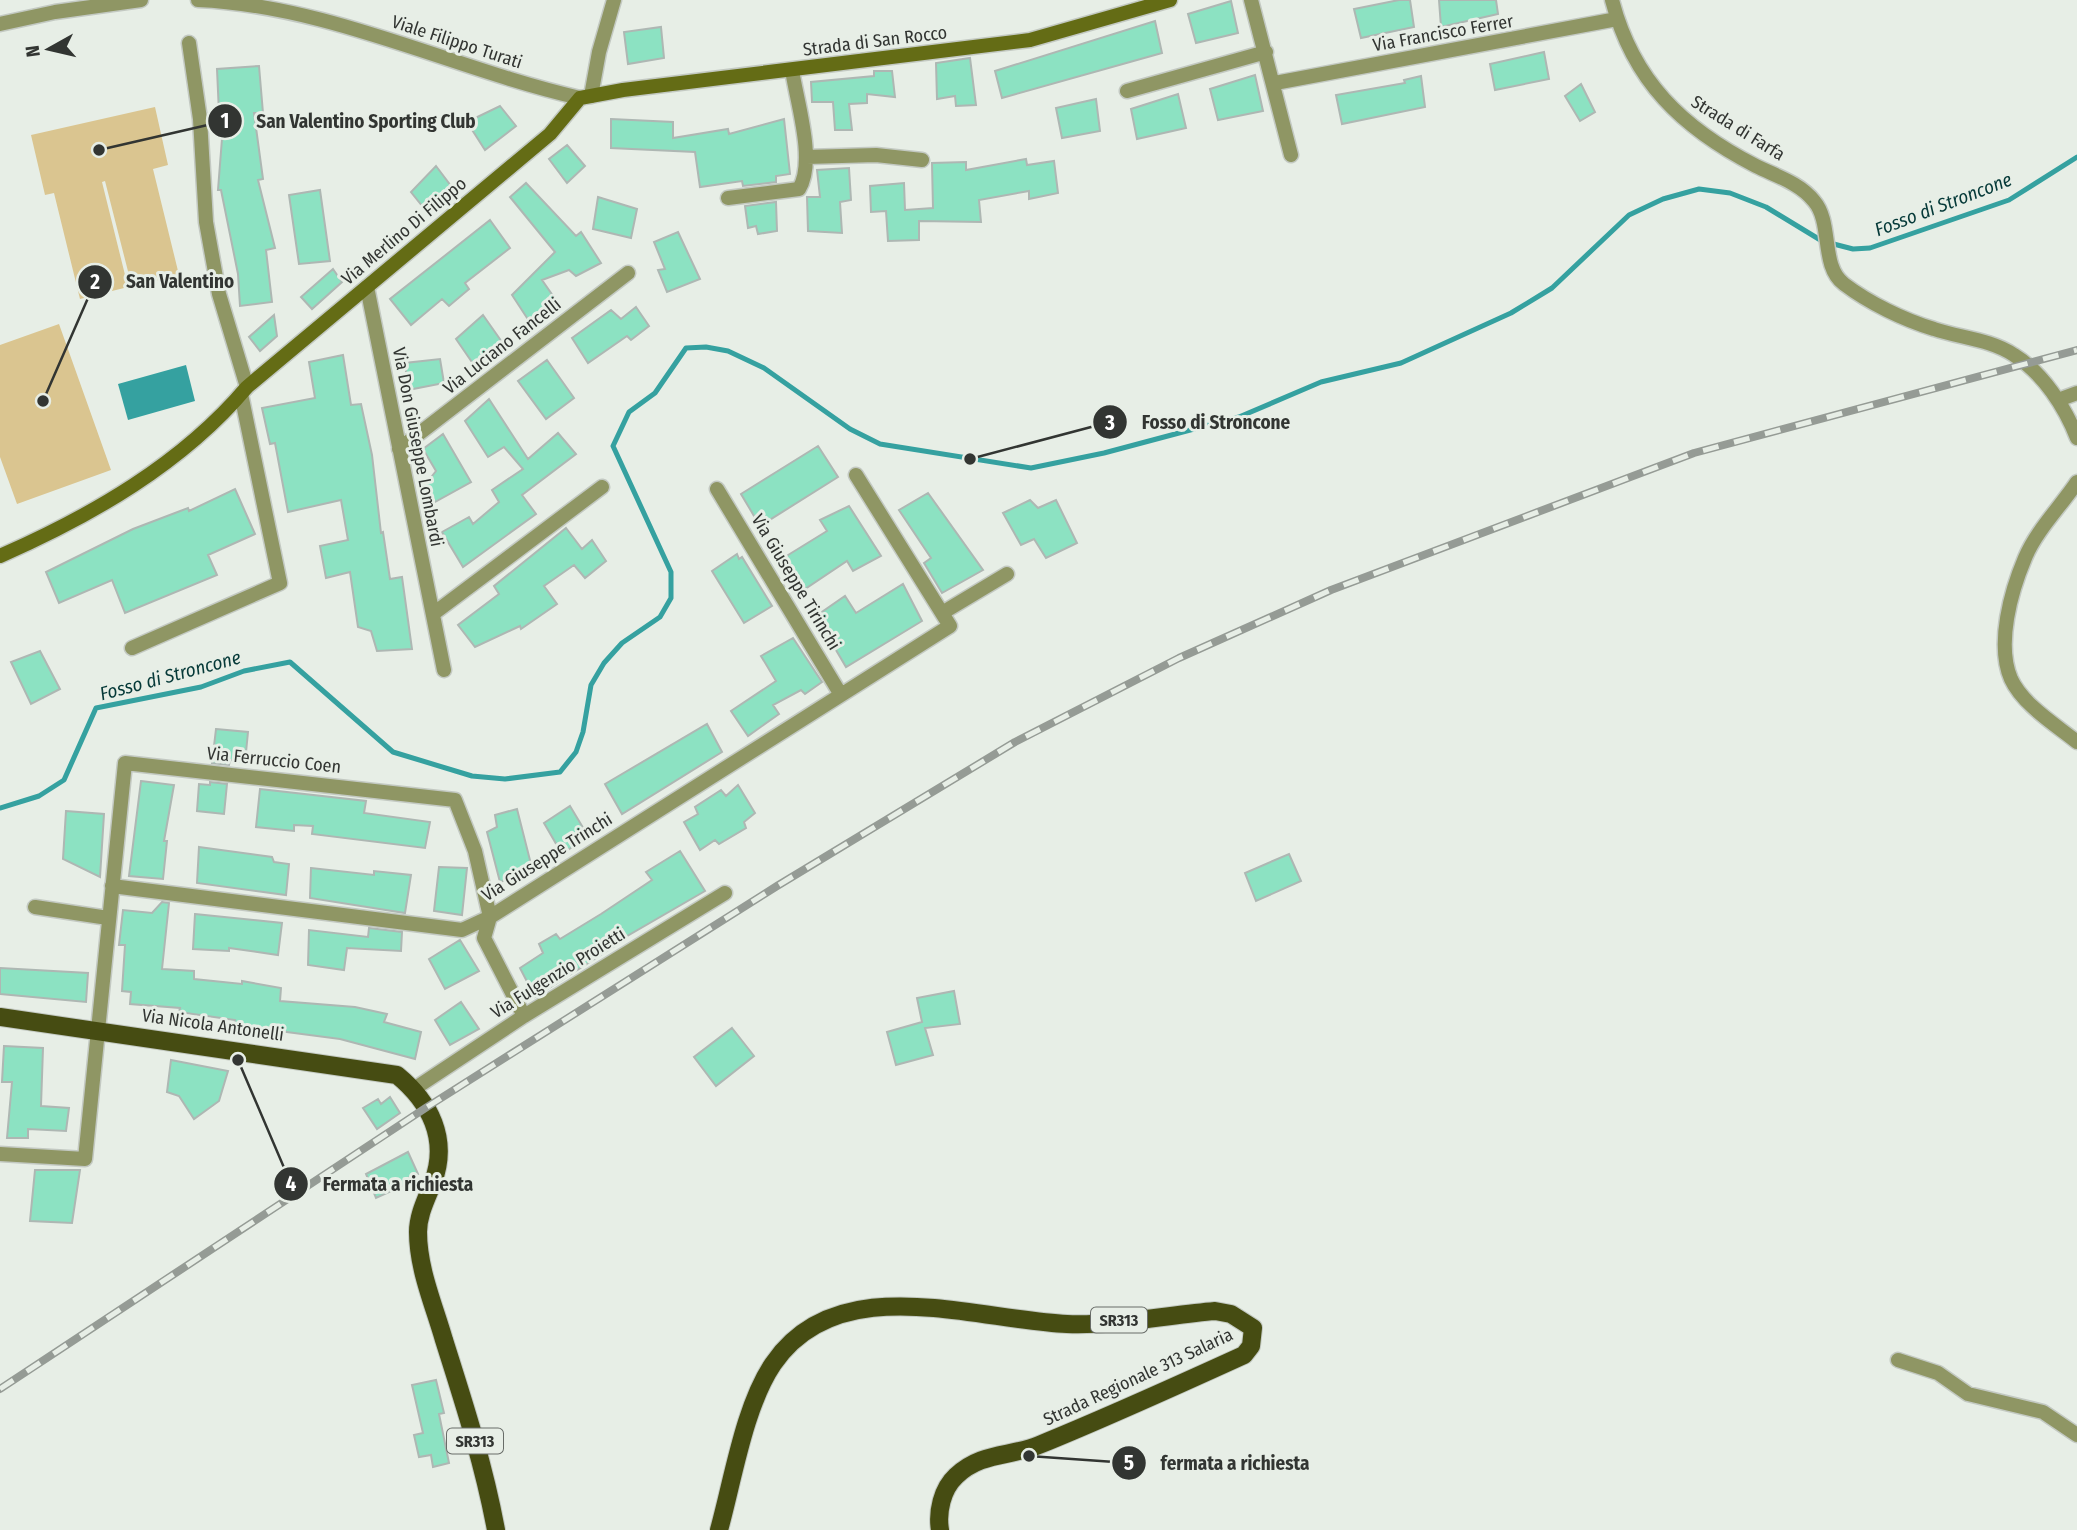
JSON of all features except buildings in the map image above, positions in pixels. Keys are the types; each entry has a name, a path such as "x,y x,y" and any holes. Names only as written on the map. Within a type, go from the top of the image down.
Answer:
{"main road":[{"name":"Strada di San Rocco","path":"586,97 1030,40 1170,0"},
{"name":"Via Merlino Di Filippo","path":"0,556 50,534 128,491 203,431 244,391 550,134 586,97"},
{"name":"Via Nicola Antonelli","path":"0,1017 397,1074 414,1089"},
{"name":"SR313","path":"414,1089 427,1107 438,1132 441,1157 422,1207 418,1231 422,1266 466,1409 496,1530"},
{"name":"Strada Regionale 313 Salaria","path":"719,1530 761,1388 773,1364 793,1341 826,1321 856,1311 906,1305 1070,1324 1215,1311 1231,1314 1252,1328 1251,1346 1244,1355 1034,1447 977,1460 953,1478 946,1490 940,1507 940,1530"}],"street":[{"path":"0,24 55,12 141,0"},
{"name":"Viale Filippo Turati","path":"198,0 225,1 296,15 424,49 586,97"},
{"path":"586,97 614,0"},
{"path":"1251,0 1275,83 1291,155"},
{"name":"Strada di Farfa","path":"1612,0 1626,47 1649,83 1673,109 1753,164 1803,189 1817,203 1832,264 1841,282 1891,311 1932,329 1991,344 2013,354 2034,372 2058,400 2077,438"},
{"name":"Via Francisco Ferrer","path":"1275,83 1617,19"},
{"path":"132,648 280,583 244,391 219,294 206,222 201,119 189,43"},
{"path":"1127,91 1266,52"},
{"path":"728,198 799,189 806,178 807,157 792,70"},
{"path":"807,157 876,155 922,160"},
{"name":"Via Luciano Fancelli","path":"399,449 628,273"},
{"name":"Via Don Giuseppe Lombardi","path":"367,287 444,670"},
{"path":"2058,400 2077,393"},
{"path":"856,475 946,619"},
{"path":"2077,482 2026,556 2007,620 2006,655 2011,679 2026,698 2077,743"},
{"path":"433,614 602,487"},
{"name":"Via Giuseppe Tirinchi","path":"717,489 841,695"},
{"name":"Via Giuseppe Trinchi","path":"111,886 462,930 490,917 841,695 1007,574"},
{"name":"Via Ferruccio Coen","path":"0,1154 85,1159 125,763 456,800 475,851 490,917 484,938 524,1016"},
{"name":"Via Fulgenzio Proietti","path":"414,1089 524,1016 725,893"},
{"path":"35,907 108,918"},
{"path":"1898,1360 1938,1373 1968,1394 2043,1412 2077,1435"}],"shaded area":[{"path":"155,107 168,165 153,169 179,275 132,287 105,181 102,182 128,287 80,299 54,193 45,195 31,135"},
{"path":"59,324 111,470 17,504 0,457 0,345"}],"water":[{"path":"186,365 195,401 128,420 118,384"}],"waterway":[{"name":"Fosso di Stroncone","path":"0,808 39,796 64,780 96,708 201,687 244,671 290,662 393,752 472,776 505,779 560,772 576,752 583,732 591,685 604,663 622,643 660,617 671,598 671,572 613,446 629,412 655,393 686,348 706,347 728,351 764,368 850,429 880,444 1031,468 1104,453 1239,417 1321,382 1401,363 1511,313 1552,288 1629,215 1663,199 1699,189 1730,193 1766,207 1822,241 1853,249 1870,248 2009,200 2077,157"}],"railway":[{"path":"0,1389 427,1107 777,886 1015,742 1179,658 1331,590 1694,453 2077,350"}],"place":[{"name":"San Valentino Sporting Club","path":"99,150"},
{"name":"San Valentino","path":"43,401"},
{"name":"Fosso di Stroncone","path":"970,459"},
{"name":"Fermata a richiesta","path":"238,1060"},
{"name":"fermata a richiesta","path":"1029,1456"}]}
